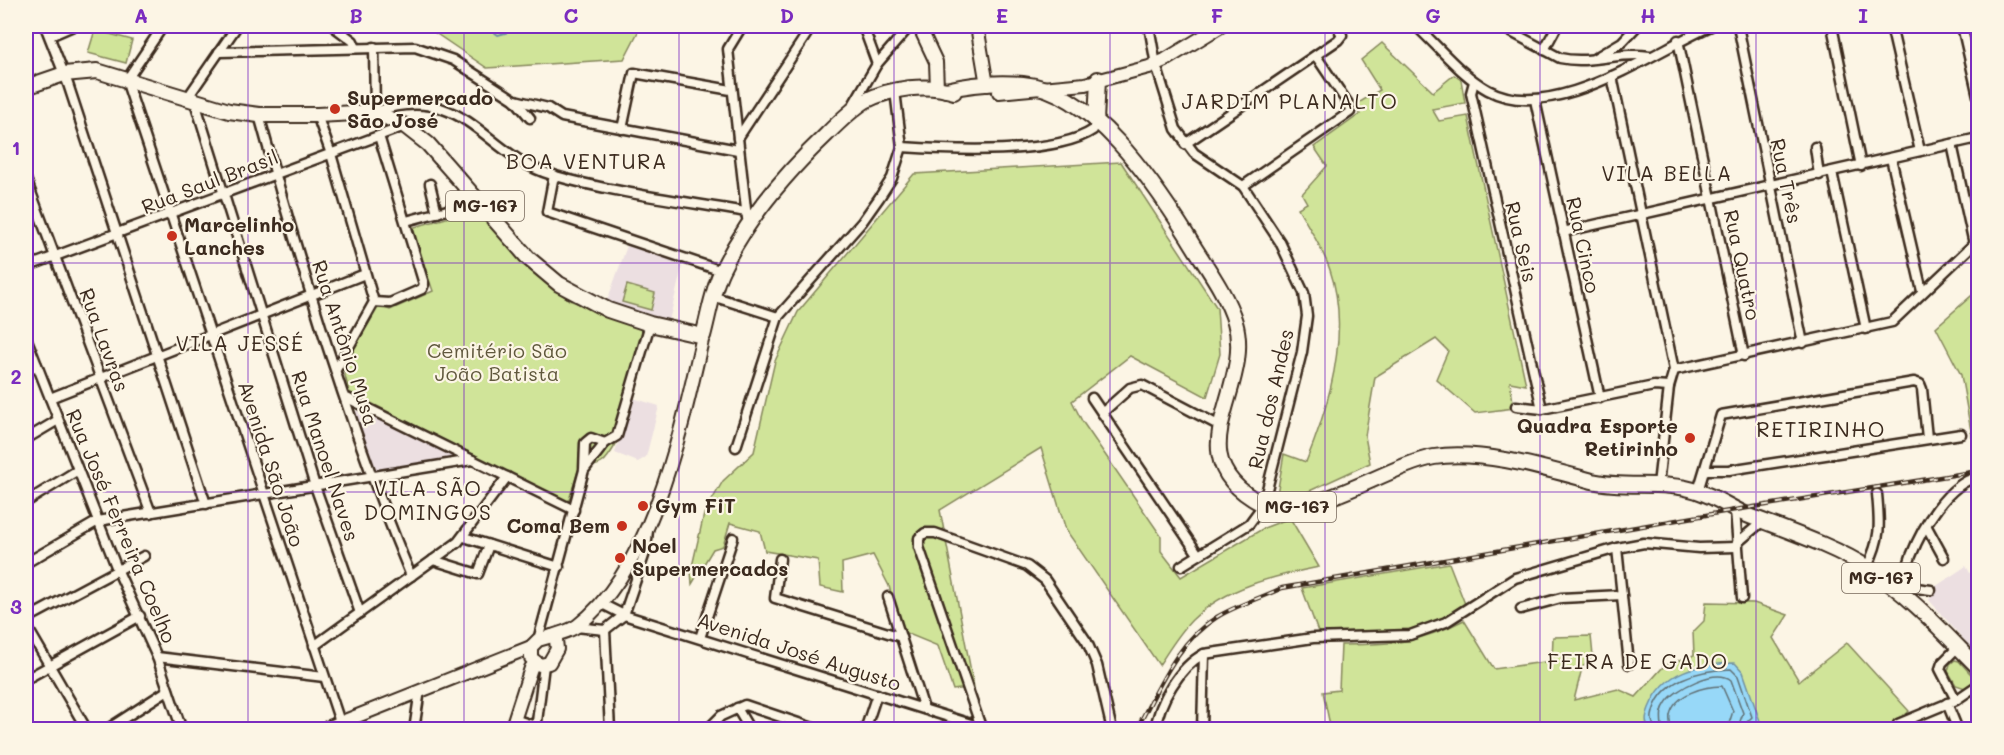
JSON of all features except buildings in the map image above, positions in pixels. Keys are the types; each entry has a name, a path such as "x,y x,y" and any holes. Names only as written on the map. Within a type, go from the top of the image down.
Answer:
{"main road":[{"name":"MG-167","path":"26,87 64,74 97,71 128,78 213,108 259,115 375,112 405,126 428,144 481,201 528,258 559,284 588,302 650,324 703,336 712,296 747,218 848,114 865,102 895,91 988,90 1029,92 1084,112"},
{"path":"1096,121 1098,79"},
{"name":"MG-167","path":"988,90 1024,84 1065,99 1096,121 1151,181 1176,217 1231,310 1239,350 1220,426 1218,452 1221,466 1231,481 1263,505 1291,508 1309,505 1396,468 1424,459 1450,456 1519,462 1598,482 1658,485 1698,491 1735,510 1867,567 1900,589 1978,667"}],"street":[{"path":"45,26 64,74 206,504"},
{"path":"50,36 73,26"},
{"path":"128,78 163,26"},
{"path":"191,101 237,26"},
{"path":"333,26 353,41 356,48"},
{"path":"374,47 375,112 388,107 419,106 459,115 533,168 554,176 747,218 728,49 741,27 726,26"},
{"path":"738,138 812,26"},
{"path":"863,26 878,64"},
{"path":"848,114 878,64 910,26"},
{"path":"919,26 936,62 942,89"},
{"path":"976,26 988,90 1085,84 1156,65 1221,26"},
{"name":"Rua dos Andes","path":"1149,26 1156,65 1170,116 1185,144 1203,160 1244,186 1280,242 1304,293 1307,316 1302,352 1263,505"},
{"path":"1185,144 1316,56 1342,35 1337,26"},
{"path":"1416,26 1474,82 1491,92 1510,98 1535,100 1569,92 1612,76 1678,40 1711,26"},
{"path":"1500,26 1560,58 1590,61 1649,56"},
{"path":"1544,50 1557,26"},
{"path":"1590,61 1622,42 1637,26"},
{"name":"Rua Três","path":"1738,26 1803,343"},
{"path":"1832,26 1861,166"},
{"path":"1891,26 1920,151"},
{"path":"1962,26 1978,96"},
{"name":"Rua Quatro","path":"1678,40 1744,356"},
{"path":"219,52 415,47 437,52 515,100 548,108 561,117 738,150"},
{"path":"1244,186 1349,114 1349,105 1316,56"},
{"path":"622,129 634,74 731,90"},
{"path":"1612,76 1674,370 1669,387 1658,485"},
{"name":"MG-167","path":"1024,84 1084,77 1098,79"},
{"name":"Avenida São João","path":"128,78 340,722"},
{"name":"Rua Seis","path":"1474,82 1471,93 1542,409"},
{"path":"736,447 778,317 862,222 892,178 902,147 895,91"},
{"path":"515,100 530,118"},
{"name":"Rua Cinco","path":"1535,100 1600,398"},
{"name":"Rua Manoel Naves","path":"191,101 224,194 315,486 360,613"},
{"name":"Rua Antônio Musa","path":"259,115 275,175 370,477 411,576"},
{"path":"317,115 331,154 374,302 337,368"},
{"path":"902,147 958,150 1010,149 1079,138 1093,130 1096,121"},
{"name":"Rua Saul Brasil","path":"26,267 55,254 117,234 405,126"},
{"path":"374,302 390,303 422,289 424,282 379,136"},
{"path":"1563,232 1978,138"},
{"path":"1674,370 1892,322 1976,242 1952,144"},
{"path":"1815,147 1819,175"},
{"path":"1890,158 1922,291"},
{"path":"1832,172 1866,329"},
{"path":"554,176 547,212 722,271"},
{"name":"Rua Lavras","path":"26,179 152,513"},
{"path":"430,184 437,213"},
{"path":"406,221 481,201"},
{"path":"50,398 365,274"},
{"path":"712,296 778,317"},
{"path":"584,470 605,443 617,436 650,324"},
{"path":"605,443 591,438 585,443 584,470 574,510 536,654 512,724 536,728 536,654 552,636 575,627 605,630 624,615 647,526 667,476 703,336"},
{"name":"Rua José Ferreira Coelho","path":"26,337 117,569 157,657 182,729"},
{"path":"26,372 37,365"},
{"path":"1698,491 1721,416 1914,382 1920,384 1927,438"},
{"path":"1102,413 1130,388 1142,385 1220,426"},
{"path":"1516,405 1542,409 1654,386 1669,387"},
{"path":"345,397 574,510"},
{"path":"1092,398 1198,554"},
{"path":"26,439 58,420"},
{"path":"1705,470 1730,470 1961,434"},
{"path":"26,563 98,521 472,460"},
{"path":"26,502 78,470"},
{"path":"314,646 464,537 507,477"},
{"path":"1931,590 1900,589 1912,555 1927,526 1961,483 1978,477"},
{"path":"1867,567 1878,544 1880,532 1877,494"},
{"path":"1181,566 1250,524 1263,505"},
{"path":"1735,510 1742,598"},
{"path":"1155,729 1161,710 1178,677 1191,661 1204,654 1313,638 1410,635 1446,622 1515,578 1617,548 1644,543 1712,549 1737,545 1762,521"},
{"path":"1927,526 1944,558"},
{"path":"985,728 919,547 919,538 925,533 935,533 1027,566 1045,580 1087,642 1097,666 1112,729"},
{"path":"464,537 559,567"},
{"path":"700,638 733,538"},
{"path":"433,560 478,574 489,544"},
{"path":"322,729 513,653 536,654 549,663 557,649 575,627 600,603 642,547"},
{"path":"1617,548 1629,664"},
{"path":"26,619 144,556"},
{"path":"780,559 775,598 901,637"},
{"path":"1521,609 1561,598 1622,595"},
{"path":"888,597 924,709"},
{"name":"Avenida José Augusto","path":"600,603 624,615 924,709 961,725 985,728"},
{"path":"26,679 140,616"},
{"path":"26,625 87,729"},
{"path":"605,630 610,729"},
{"path":"552,636 557,649"},
{"path":"1958,647 1942,663 1940,669 1952,702 1958,729"},
{"path":"1202,729 1204,654"},
{"path":"157,657 324,677"},
{"path":"1898,724 1952,702 1978,685"},
{"path":"106,729 168,690"},
{"path":"414,729 420,690"},
{"path":"866,729 877,694"},
{"path":"706,729 737,708 752,706 819,729"},
{"path":"737,708 750,729"}],"shaded area":[{"path":"627,246 683,263 669,321 607,301"},
{"path":"633,398 659,406 646,457 638,462 615,453"},
{"path":"359,409 452,455 452,458 375,471 371,466 355,412"},
{"path":"1966,566 1970,573 1978,568 1978,656 1929,600 1935,587"}],"green space":[{"path":"425,26 641,26 624,59 487,68"},
{"path":"95,30 132,40 126,63 88,53"},
{"path":"1382,43 1433,92 1454,75 1461,80 1465,103 1432,109 1439,121 1468,116 1526,385 1510,382 1514,408 1475,413 1436,379 1448,351 1436,339 1375,377 1365,436 1370,463 1303,494 1277,494 1284,454 1306,462 1315,440 1330,392 1338,342 1336,293 1330,270 1320,246 1298,208 1307,203 1302,194 1327,166 1314,147 1360,114 1355,105 1380,90 1361,60"},
{"path":"1121,162 1217,308 1220,354 1207,397 1130,356 1072,401 1082,421 1161,536 1161,551 1181,577 1264,528 1290,518 1319,567 1251,584 1220,599 1187,625 1159,665 1066,530 1041,448 940,510 974,687 953,690 938,646 901,631 889,586 873,555 842,563 843,592 820,587 818,560 765,551 760,531 730,523 723,546 713,549 692,584 691,571 704,514 723,481 754,452 775,361 798,312 914,174"},
{"name":"Cemitério São João Batista","path":"478,209 539,276 569,300 644,327 614,439 594,434 613,439 616,444 602,463 579,468 568,503 349,392 343,367 379,306 390,310 433,291 411,228"},
{"path":"627,285 655,293 651,310 622,302"},
{"path":"1978,290 1977,465 1961,375 1936,327"},
{"path":"1449,563 1465,604 1430,626 1395,633 1318,632 1302,588"},
{"path":"1706,602 1754,603 1788,615 1773,638 1799,681 1847,643 1909,711 1894,730 1331,730 1323,692 1339,690 1341,645 1404,641 1432,634 1464,620 1494,669 1552,661 1553,637 1591,636 1593,656 1582,668 1574,700 1618,689 1636,697 1664,666 1694,655 1693,632 1704,621"},
{"path":"1955,660 1959,661 1978,682 1968,689 1956,685 1948,671 1950,664"}],"water":[{"path":"1735,663 1743,672 1761,724 1738,730 1650,730 1646,719 1649,708 1655,695 1673,677 1708,665"}],"waterway":[{"path":"486,26 498,35 531,26"}],"railway":[{"path":"1136,730 1169,668 1179,653 1203,627 1241,605 1282,588 1735,510 1978,471"}],"place":[{"name":"Supermercado São José","path":"335,109"},
{"name":"Marcelinho Lanches","path":"172,236"},
{"name":"Quadra Esporte Retirinho","path":"1690,438"},
{"name":"Gym FiT","path":"643,506"},
{"name":"Coma Bem","path":"622,526"},
{"name":"Noel Supermercados","path":"620,558"}],"district":[{"name":"JARDIM PLANALTO","path":"1290,102"},
{"name":"BOA VENTURA","path":"587,162"},
{"name":"VILA BELLA","path":"1667,174"},
{"name":"VILA JESSÉ","path":"240,344"},
{"name":"RETIRINHO","path":"1821,430"},
{"name":"VILA SÃO DOMINGOS","path":"428,501"},
{"name":"FEIRA DE GADO","path":"1638,662"}]}
